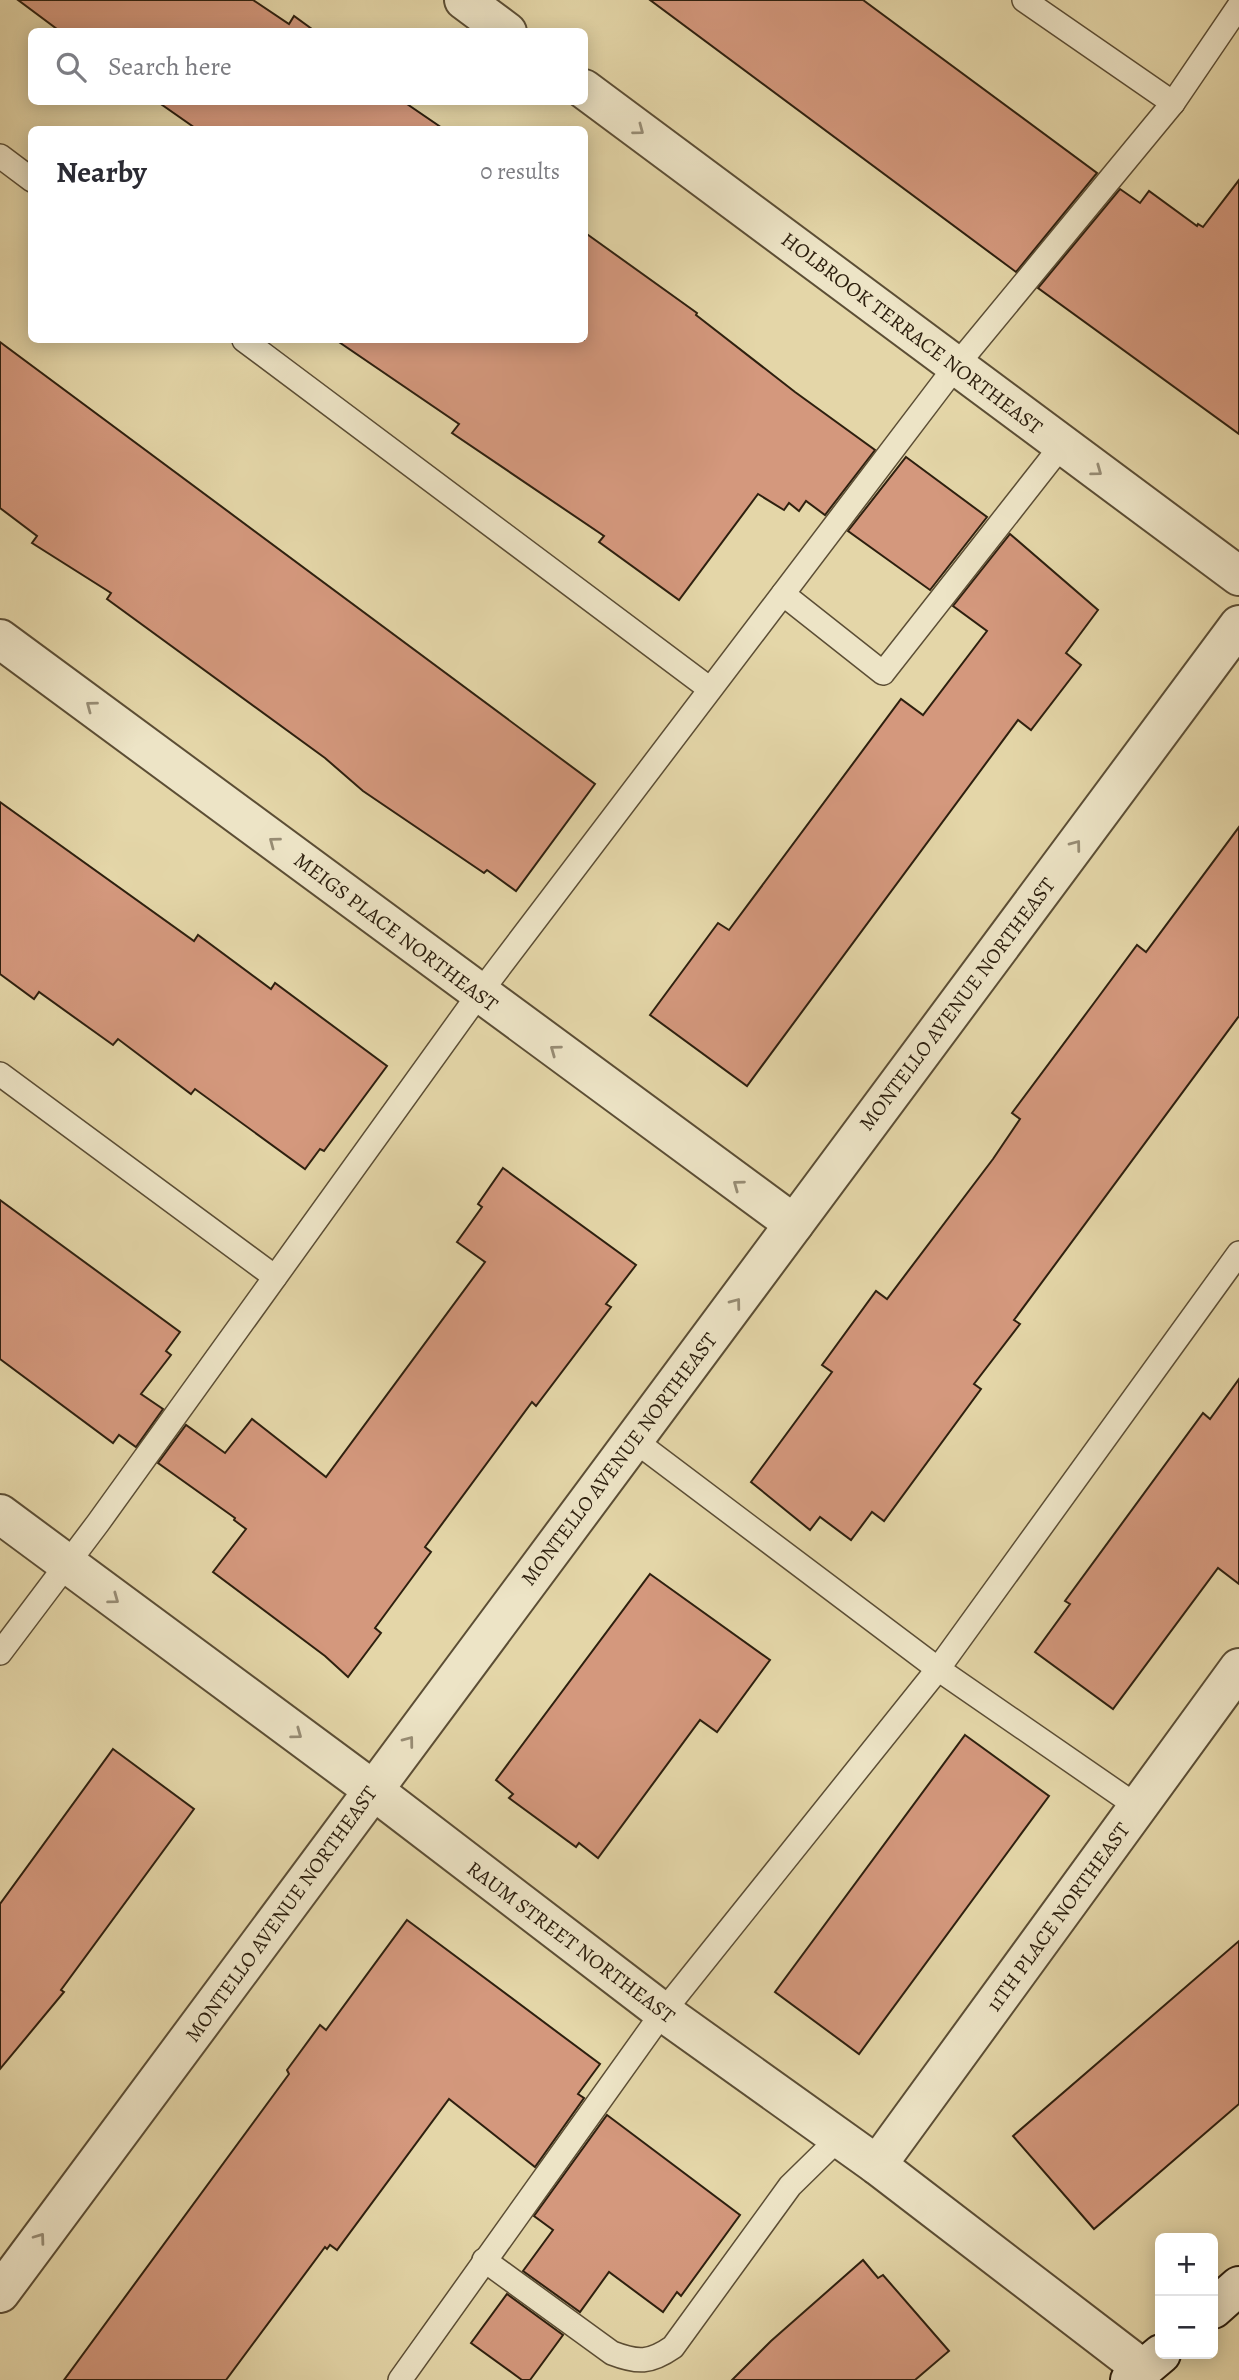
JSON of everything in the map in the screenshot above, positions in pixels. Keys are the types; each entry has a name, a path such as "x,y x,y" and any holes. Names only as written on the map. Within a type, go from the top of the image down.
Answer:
{"street":[{"path":"464,0 502,28"},
{"name":"HOLBROOK TERRACE NORTHEAST","path":"588,92 1239,576"},
{"name":"MONTELLO AVENUE NORTHEAST","path":"0,2293 1239,625"},
{"name":"MEIGS PLACE NORTHEAST","path":"0,639 794,1224"},
{"name":"RAUM STREET NORTHEAST","path":"0,1514 373,1790 663,2012 877,2165 1145,2368"},
{"name":"11TH PLACE NORTHEAST","path":"877,2165 1239,1668"},
{"path":"1218,2305 1239,2287"}],"lane":[{"path":"1024,0 1173,103"},
{"path":"0,1653 479,994 956,366 1173,103 1239,6"},
{"path":"0,156 28,177"},
{"path":"248,343 710,689"},
{"path":"783,594 883,673 1062,445"},
{"path":"0,1073 275,1277"},
{"path":"400,2380 663,2012 938,1669 1239,1252"},
{"path":"634,1440 938,1669 1138,1807"},
{"path":"484,2260 612,2353 631,2360 656,2359 673,2347 790,2186 839,2138"}],"building":[{"path":"18,0 253,0 289,24 294,16 310,28 56,28"},
{"path":"650,0 863,0 1097,173 1016,272"},
{"path":"162,105 408,105 439,126 192,126"},
{"path":"1239,180 1239,434 1038,288 1120,189 1140,203 1149,191 1197,226 1198,224 1203,227"},
{"path":"588,235 697,313 696,315 795,392 875,450 825,515 806,501 799,511 789,503 784,510 758,494 679,600 599,542 604,536 452,433 459,424 340,343 588,343"},
{"path":"0,342 595,784 516,891 487,870 484,873 363,791 325,758 107,599 111,593 32,543 37,536 0,508"},
{"path":"906,457 987,517 930,590 848,531"},
{"path":"1010,534 1098,610 1066,653 1081,665 1031,730 1018,720 747,1086 650,1015 718,923 729,930 901,699 923,715 987,631 953,606"},
{"path":"0,802 194,941 198,935 271,989 275,983 387,1066 324,1151 320,1149 305,1169 195,1089 191,1094 118,1039 113,1045 39,992 34,999 0,974"},
{"path":"1239,827 1239,1016 1014,1320 1020,1324 974,1384 981,1389 884,1521 872,1512 851,1540 820,1517 810,1530 751,1482 832,1372 822,1365 876,1291 887,1299 993,1159 1020,1119 1012,1113 1137,945 1146,952"},
{"path":"503,1168 636,1265 606,1304 611,1307 536,1406 532,1402 425,1547 431,1552 375,1628 381,1633 348,1677 325,1656 213,1572 246,1529 234,1520 235,1518 158,1463 186,1425 225,1453 252,1419 326,1477 485,1262 457,1242 482,1207 478,1204"},
{"path":"0,1200 180,1332 166,1351 171,1355 141,1394 163,1409 136,1447 119,1435 113,1443 0,1359"},
{"path":"1239,1379 1239,1584 1218,1568 1113,1709 1035,1652 1070,1604 1065,1601 1203,1413 1210,1419"},
{"path":"650,1574 770,1660 717,1732 700,1720 598,1858 579,1843 576,1847 509,1798 513,1794 496,1780"},
{"path":"965,1735 1049,1796 859,2054 775,1992"},
{"path":"113,1749 194,1809 61,1990 64,1992 0,2069 0,1904"},
{"path":"407,1920 600,2064 578,2094 584,2098 535,2167 449,2099 337,2250 330,2245 327,2249 325,2247 226,2380 64,2380 289,2074 287,2070 320,2025 326,2030"},
{"path":"1239,1941 1239,2104 1094,2229 1013,2136"},
{"path":"607,2115 740,2215 681,2296 677,2292 663,2312 609,2272 580,2312 523,2271 553,2230 534,2216"},
{"path":"863,2260 878,2278 883,2275 949,2351 915,2380 732,2380 771,2341"},
{"path":"507,2294 563,2335 530,2380 522,2380 471,2343"}]}
